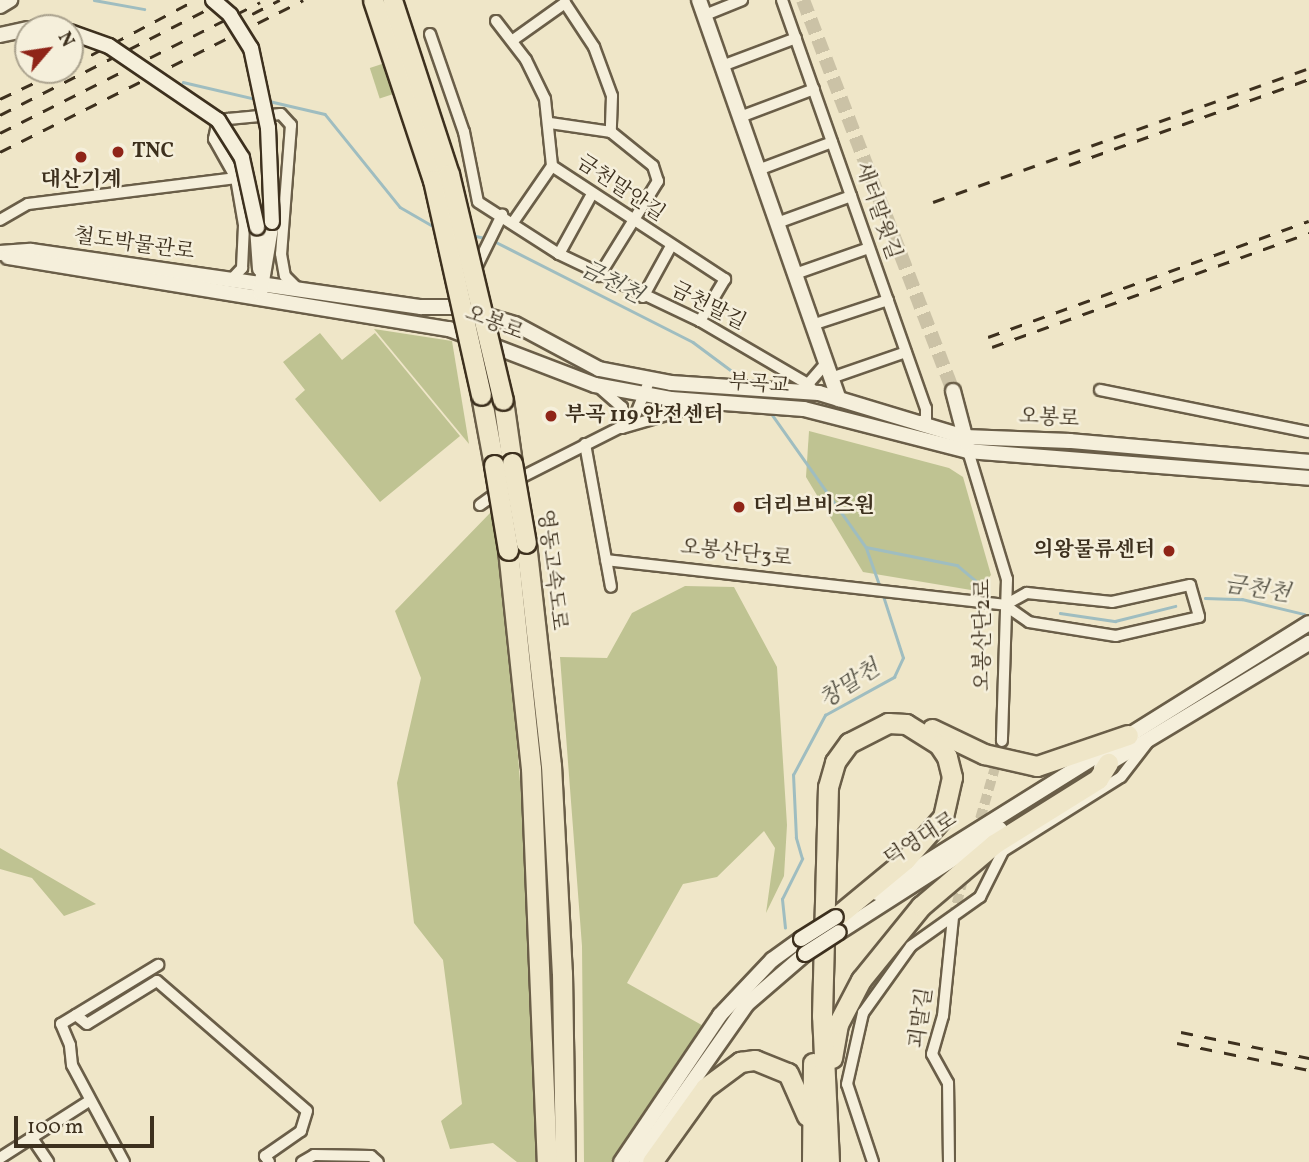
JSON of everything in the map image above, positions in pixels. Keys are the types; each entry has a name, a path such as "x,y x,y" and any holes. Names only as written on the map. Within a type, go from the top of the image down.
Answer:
{"highway":[{"name":"영동고속도로","path":"373,0 433,180 481,395 503,464 517,546 551,765 562,973 565,1162"},
{"name":"영동고속도로","path":"392,0 450,174 502,400 503,464"},
{"name":"영동고속도로","path":"517,546 531,768 547,1162"},
{"path":"812,1162 817,826 827,761 843,737 864,723 905,717 963,747 1037,766 1128,735"},
{"path":"829,1162 823,910 828,787 835,762 849,743 888,723 906,724 939,745 947,757 952,777 943,817 905,860 837,924"},
{"path":"826,1090 838,1024 861,980 921,905 966,866 1098,779 1108,764"},
{"path":"652,1162 705,1088 740,1062 755,1060 788,1073 812,1131"}],"street":[{"path":"0,6 10,0"},
{"path":"213,0 230,15 251,48 268,128 272,222 260,291"},
{"path":"699,0 839,399"},
{"path":"705,15 742,0"},
{"name":"새터말윗길","path":"782,0 928,417 912,422"},
{"path":"513,40 565,3 594,47 612,96 611,132"},
{"name":"금천말안길","path":"496,21 513,40 537,80 550,123 552,166 725,279 700,321"},
{"name":"금천말길","path":"430,34 464,132 478,202 514,221 559,254 643,297 700,321 811,388"},
{"path":"84,37 109,46 218,120 242,158 257,227 260,291"},
{"path":"722,66 796,38"},
{"path":"740,117 814,89"},
{"path":"230,281 242,268 245,244 236,178 214,139 217,125 228,119 281,114 291,125 281,254 285,276 296,287"},
{"path":"550,123 611,132 653,166 657,181 599,276"},
{"path":"758,170 832,142"},
{"path":"514,221 552,166"},
{"path":"0,220 28,204 236,178"},
{"path":"559,254 592,194"},
{"path":"777,223 851,196"},
{"path":"458,307 502,215"},
{"path":"643,297 671,246"},
{"path":"795,274 869,248"},
{"name":"철도박물관로","path":"0,254 31,251 230,281 260,291"},
{"name":"철도박물관로","path":"0,254 260,291"},
{"name":"오봉로","path":"260,291 296,287 421,307 458,307 515,324 599,369 650,379 708,385"},
{"name":"오봉로","path":"260,291 449,329 595,385 646,395 710,402"},
{"path":"812,325 888,300"},
{"path":"831,378 906,352"},
{"path":"811,388 826,363"},
{"path":"622,428 638,414 650,379"},
{"path":"595,385 622,407 622,428"},
{"name":"부곡교","path":"708,385 793,391"},
{"name":"오봉로","path":"793,391 811,388 912,422 967,444 1083,442 1309,462"},
{"path":"1100,390 1309,432"},
{"path":"953,391 967,444"},
{"path":"480,505 533,467 622,428 710,402"},
{"name":"부곡교","path":"710,402 804,409"},
{"name":"오봉로","path":"804,409 967,444 1309,478"},
{"path":"585,444 611,587"},
{"name":"오봉산단2로","path":"967,444 1007,579 1002,741"},
{"name":"오봉산단3로","path":"606,560 1005,605"},
{"path":"1190,585 1199,617 1116,636 1028,622 1005,605 1027,593 1112,602 1190,585"},
{"name":"덕영대로","path":"636,1162 747,1004 837,924 1128,735 1309,623"},
{"name":"덕영대로","path":"621,1162 720,1015 772,960 801,939 837,924 1309,643"},
{"path":"873,1162 848,1084 863,1013 911,946 980,897 1003,851 1121,777 1152,738"},
{"name":"괴말길","path":"949,1162 948,1083 932,1054 943,1016 953,918"},
{"path":"124,1162 72,1066 70,1045 61,1024 158,965"},
{"path":"76,1015 87,1024 157,981 307,1111 301,1132 265,1156 269,1162"},
{"path":"0,1158 89,1101"},
{"path":"32,1138 48,1162"},
{"path":"302,1162 314,1156 371,1156 378,1162"}],"green space":[{"path":"385,63 395,93 380,98 370,68"},
{"path":"374,329 452,341 469,444"},
{"path":"320,333 342,360 375,333 460,436 380,502 295,399 305,390 283,362"},
{"path":"809,431 949,468 963,477 991,575 977,591 863,572 806,477"},
{"path":"492,511 512,678 534,963 536,1162 517,1162 493,1143 450,1149 441,1121 462,1104 443,960 414,923 397,783 421,678 395,611"},
{"path":"685,586 734,587 777,667 787,825 784,876 766,913 775,848 764,831 717,877 683,884 627,983 707,1028 614,1162 584,1162 582,946 560,657 607,658 632,613"},
{"path":"0,848 96,904 64,916 32,878 0,869"}],"waterway":[{"path":"94,0 144,9"},
{"name":"금천천","path":"183,82 256,99"},
{"name":"금천천","path":"269,101 325,114 400,207 434,227"},
{"name":"금천천","path":"471,235 485,238"},
{"name":"금천천","path":"492,240 693,342 748,383"},
{"name":"금천천","path":"771,413 866,547 957,565 977,582"},
{"name":"창말천","path":"866,547 880,586"},
{"name":"창말천","path":"785,928 782,899 802,859 796,838 793,775 825,715 894,677 903,658 883,596"},
{"name":"금천천","path":"1205,598 1242,599 1304,614"},
{"name":"금천천","path":"1060,613 1115,621 1175,606"}],"tunnel":[{"path":"803,0 953,391"},
{"path":"976,833 999,754"},
{"path":"953,918 965,872"}],"railway":[{"path":"84,59 195,0"},
{"path":"0,115 226,0"},
{"path":"252,14 280,0"},
{"path":"0,152 303,0"},
{"path":"0,133 260,2"},
{"path":"933,202 1309,68"},
{"path":"1069,165 1309,79"},
{"path":"0,99 32,84"},
{"path":"988,337 1309,221"},
{"path":"992,347 1309,233"},
{"path":"1181,1032 1309,1058"},
{"path":"1177,1043 1309,1070"}],"place":[{"name":"TNC","path":"118,152"},
{"name":"대산기계","path":"81,157"},
{"name":"부곡 119 안전센터","path":"551,416"},
{"name":"더리브비즈원","path":"739,507"},
{"name":"의왕물류센터","path":"1169,551"}]}
